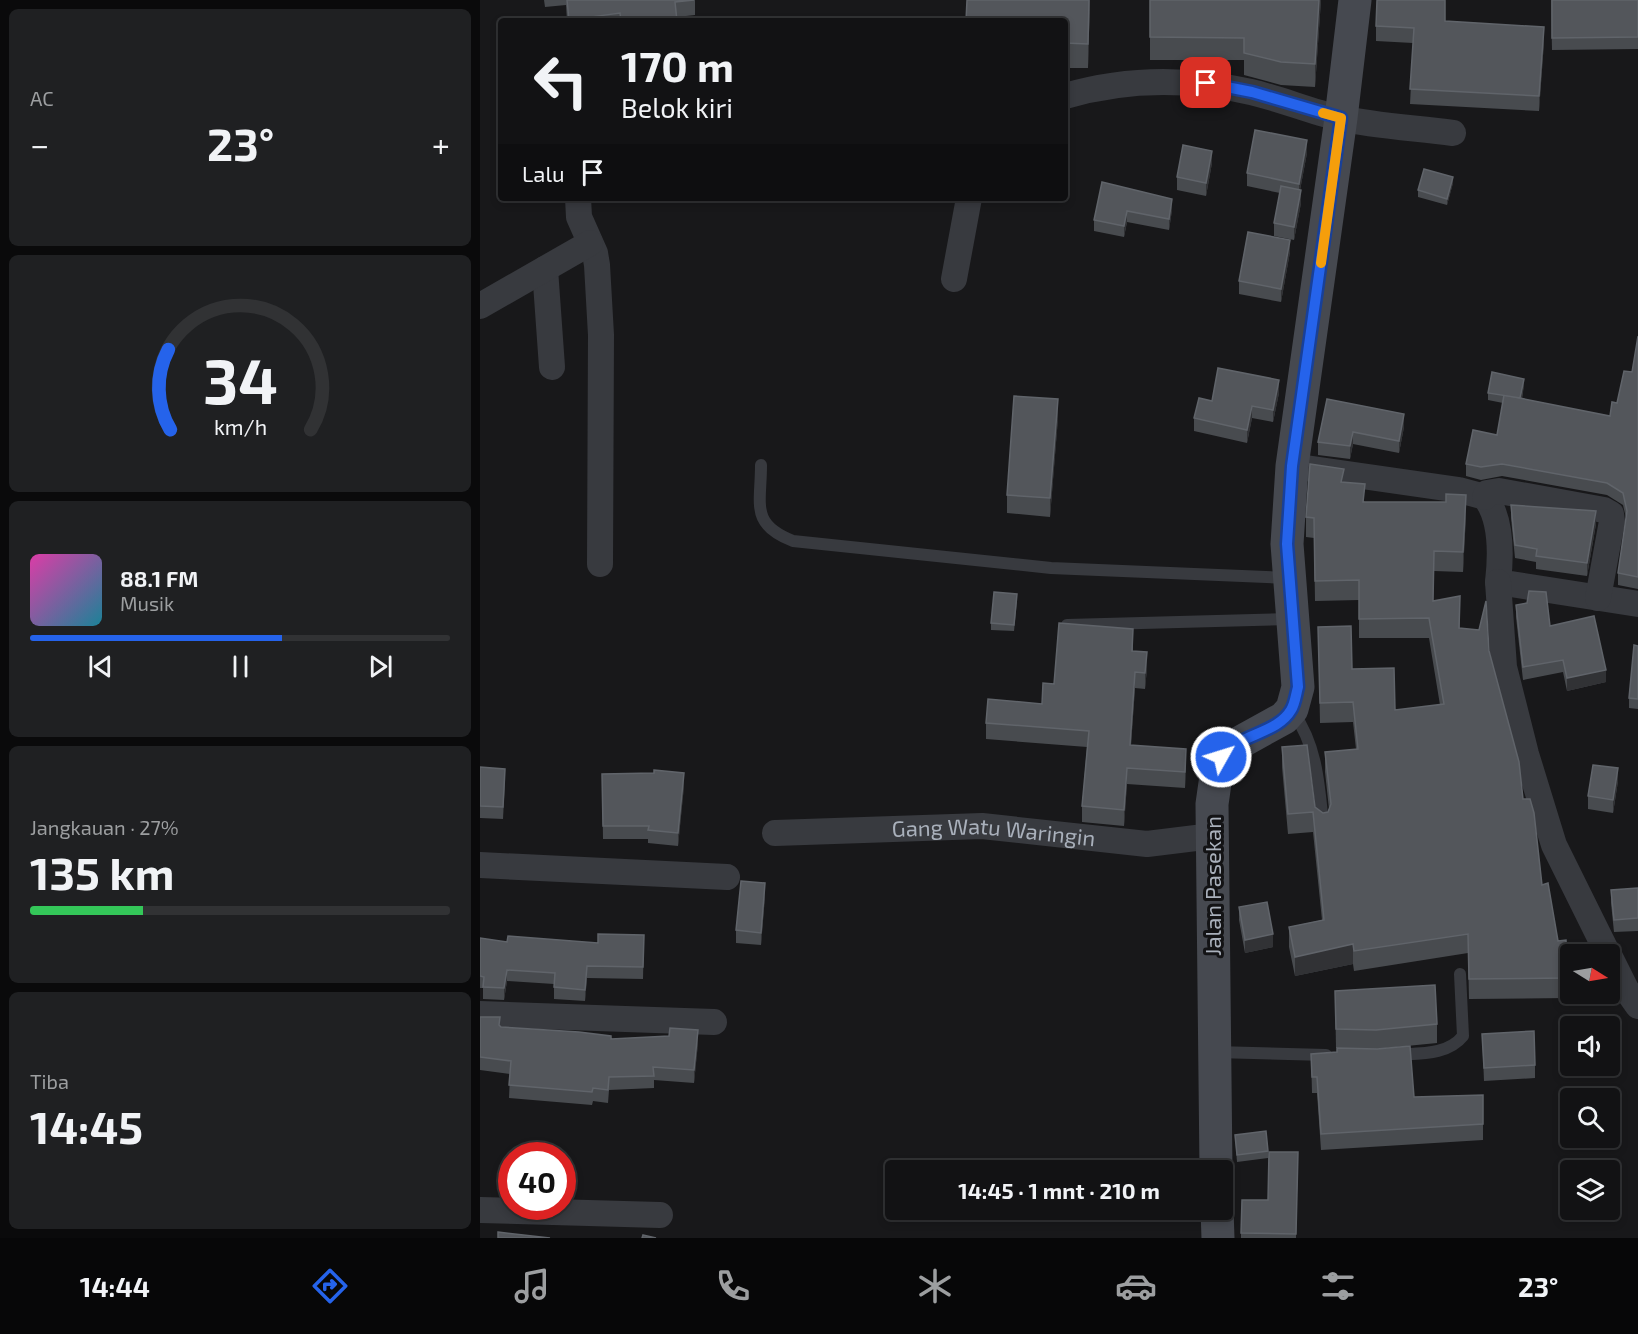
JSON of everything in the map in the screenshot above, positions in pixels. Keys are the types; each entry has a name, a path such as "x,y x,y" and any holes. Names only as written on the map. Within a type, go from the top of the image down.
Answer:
{"street":[{"path":"1292,709 1298,687 1287,522 1292,466 1342,109 1354,0"},
{"path":"1068,95 1083,91 1169,80 1206,83 1453,133"},
{"path":"578,201 579,218 597,265 601,335 600,564"},
{"path":"954,279 968,201"},
{"path":"480,306 590,243"},
{"path":"546,269 552,367"},
{"path":"1292,466 1460,490 1485,497 1492,510 1497,532 1504,667 1526,754 1554,845 1604,944"},
{"path":"1485,497 1487,493 1499,491 1604,510 1611,514 1612,521 1598,598"},
{"path":"1498,582 1638,604"},
{"name":"Jalan Pasekan","path":"1216,1160 1212,836 1215,778 1221,757 1239,741 1277,724 1292,709"},
{"name":"Gang Watu Waringin","path":"775,833 982,826 1140,844 1212,836"},
{"path":"480,866 727,877"},
{"path":"1620,977 1638,1006"},
{"path":"480,1014 714,1022"},
{"path":"480,1210 660,1215"},
{"path":"1217,1220 1218,1238"}],"lane":[{"path":"761,465 761,517 768,529 793,541 1051,568 1290,579"},
{"path":"1067,625 1293,619"},
{"path":"1292,709 1304,727 1317,765 1323,825"},
{"path":"1376,1057 1441,1051 1457,1044 1463,1036 1460,974"},
{"path":"1214,1052 1341,1056"}],"building":[{"path":"567,0 694,0 675,2 677,18 621,18 620,13 569,18"},
{"path":"967,0 1089,0 1088,44 1068,43 1068,18 966,18"},
{"path":"1150,0 1319,0 1315,64 1281,62 1244,53 1244,38 1150,37"},
{"path":"1377,0 1445,0 1445,21 1544,27 1539,96 1410,89 1414,28 1376,26"},
{"path":"1552,0 1638,0 1638,37 1552,38"},
{"path":"1255,130 1307,140 1299,184 1247,173"},
{"path":"1183,145 1212,151 1206,183 1177,177"},
{"path":"1424,169 1453,177 1447,199 1418,190"},
{"path":"1102,182 1172,199 1169,219 1127,211 1124,226 1094,220"},
{"path":"1281,186 1301,190 1294,227 1274,223"},
{"path":"1248,232 1290,240 1281,289 1239,281"},
{"path":"1638,336 1638,577 1618,573 1627,511 1623,493 1607,483 1502,464 1481,467 1466,464 1473,430 1497,435 1504,395 1610,416 1612,402 1617,403 1624,371 1632,372"},
{"path":"1218,368 1279,380 1273,410 1252,406 1247,430 1194,418 1199,398 1212,401"},
{"path":"1492,372 1524,379 1520,398 1488,393"},
{"path":"1014,396 1058,399 1050,498 1007,495"},
{"path":"1327,399 1404,414 1399,441 1353,432 1350,446 1318,442"},
{"path":"1310,464 1344,469 1341,482 1365,484 1363,502 1446,502 1446,494 1466,495 1463,552 1434,551 1433,601 1460,596 1459,628 1479,630 1486,601 1489,651 1519,762 1523,799 1530,799 1534,813 1542,885 1548,883 1558,941 1566,940 1566,944 1560,944 1560,978 1469,979 1468,934 1354,951 1353,944 1295,957 1289,927 1324,920 1313,812 1288,814 1282,747 1307,745 1315,807 1323,813 1328,812 1331,804 1325,752 1358,749 1353,702 1320,703 1318,627 1351,626 1352,669 1394,668 1395,710 1444,704 1429,618 1359,619 1359,580 1315,581 1314,518 1306,517"},
{"path":"1511,505 1596,511 1587,563 1536,556 1537,549 1515,545"},
{"path":"1529,591 1546,592 1550,626 1594,616 1606,670 1567,678 1563,660 1523,667 1516,605 1527,603"},
{"path":"994,592 1017,594 1014,625 991,623"},
{"path":"1059,623 1133,629 1132,651 1147,652 1145,673 1135,672 1130,745 1186,749 1185,772 1127,768 1124,810 1082,806 1089,731 986,723 988,699 1042,704 1043,683 1054,684"},
{"path":"1634,645 1638,646 1638,699 1629,698"},
{"path":"1593,765 1618,768 1613,800 1588,796"},
{"path":"480,767 505,769 503,807 480,806"},
{"path":"654,770 684,773 678,833 648,830 649,826 603,826 602,774 654,773"},
{"path":"741,881 765,883 761,933 736,930"},
{"path":"1638,888 1638,918 1614,920 1611,890"},
{"path":"1267,902 1273,934 1245,940 1239,907"},
{"path":"598,934 644,935 643,967 587,966 585,990 554,987 555,973 507,970 504,988 483,987 484,977 480,976 480,938 507,942 508,936 598,943"},
{"path":"1435,985 1437,1024 1376,1030 1336,1029 1335,991"},
{"path":"480,1017 500,1017 501,1027 579,1032 611,1036 611,1039 669,1036 670,1028 698,1030 694,1070 653,1067 654,1076 609,1077 608,1090 593,1088 592,1092 509,1085 511,1061 480,1057"},
{"path":"1534,1031 1535,1065 1484,1068 1482,1034"},
{"path":"1410,1046 1414,1097 1483,1095 1483,1124 1321,1134 1317,1077 1312,1077 1311,1054 1337,1052 1337,1048 1377,1049"},
{"path":"1266,1131 1268,1151 1237,1155 1235,1135"},
{"path":"1269,1152 1298,1152 1296,1234 1241,1233 1242,1200 1268,1200"},
{"path":"498,1232 550,1238 498,1238"}],"slow traffic":[{"path":"1321,263 1330,184 1341,118 1323,113"}],"route":[{"path":"1206,83 1252,92 1341,118 1292,466 1287,522 1288,566 1298,687 1292,709 1284,718 1268,729 1239,741 1221,757"}]}
